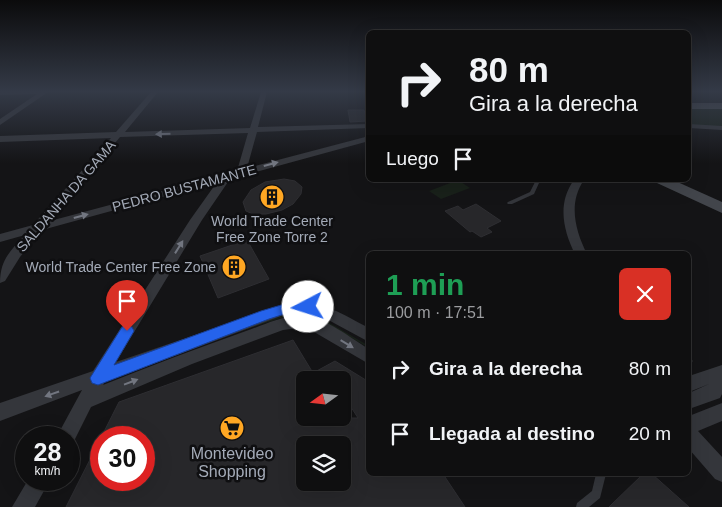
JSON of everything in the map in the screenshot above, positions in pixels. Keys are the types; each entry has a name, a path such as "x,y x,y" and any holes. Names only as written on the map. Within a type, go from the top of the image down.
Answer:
{"street":[{"path":"0,123 11,116"},
{"name":"SALDANHA DA GAMA","path":"0,278 11,260 135,116"},
{"path":"241,173 257,116"},
{"path":"0,139 366,126"},
{"path":"691,126 720,128"},
{"name":"PEDRO BUSTAMANTE","path":"0,238 366,139"},
{"path":"72,426 98,378 196,220 226,177"},
{"path":"578,182 570,193 569,208 574,238 580,251"},
{"path":"666,182 722,208"},
{"path":"690,182 722,196"},
{"path":"0,412 288,308 308,307 326,312 366,334"},
{"path":"86,401 224,345 288,323 306,322 318,326 366,355"},
{"path":"691,383 720,373 719,383 714,392 691,400"},
{"path":"691,424 722,412"},
{"path":"691,437 722,472"},
{"path":"24,507 33,491"}],"lane":[{"path":"510,203 532,194 537,183"},
{"path":"581,507 596,494 600,476"}],"shaded area":[{"path":"691,116 722,116 722,127 691,125"},
{"path":"453,182 461,182 470,188 441,199 429,191"},
{"path":"300,313 321,318 366,344 366,346 320,320 308,316 284,317 228,335 284,315"}],"building":[{"path":"349,116 366,116 366,121 350,122"},
{"name":"World Trade Center Free Zone Torre 2","path":"284,179 295,181 302,187 301,194 293,204 282,210 266,214 253,214 246,211 243,202 251,190 265,182"},
{"path":"476,204 501,221 487,228 492,232 481,237 472,231 470,232 445,211 458,206 463,210"},
{"name":"World Trade Center Free Zone","path":"247,240 269,279 218,298 200,256"},
{"name":"Montevideo Shopping","path":"293,340 312,371 296,371 296,426 351,426 351,418 358,418 351,407 351,371 317,371 335,361 366,380 366,476 444,476 465,507 66,507 74,491 80,491 80,479 90,459 90,491 155,491 155,426 107,426 119,402"},
{"path":"641,476 654,476 689,507 609,507"}],"place":[{"name":"World Trade Center Free Zone Torre 2","path":"272,197"},
{"name":"World Trade Center Free Zone","path":"234,267"},
{"name":"Montevideo Shopping","path":"232,428"}],"route":[{"path":"127,331 98,378 266,315 288,308 308,307"}]}
